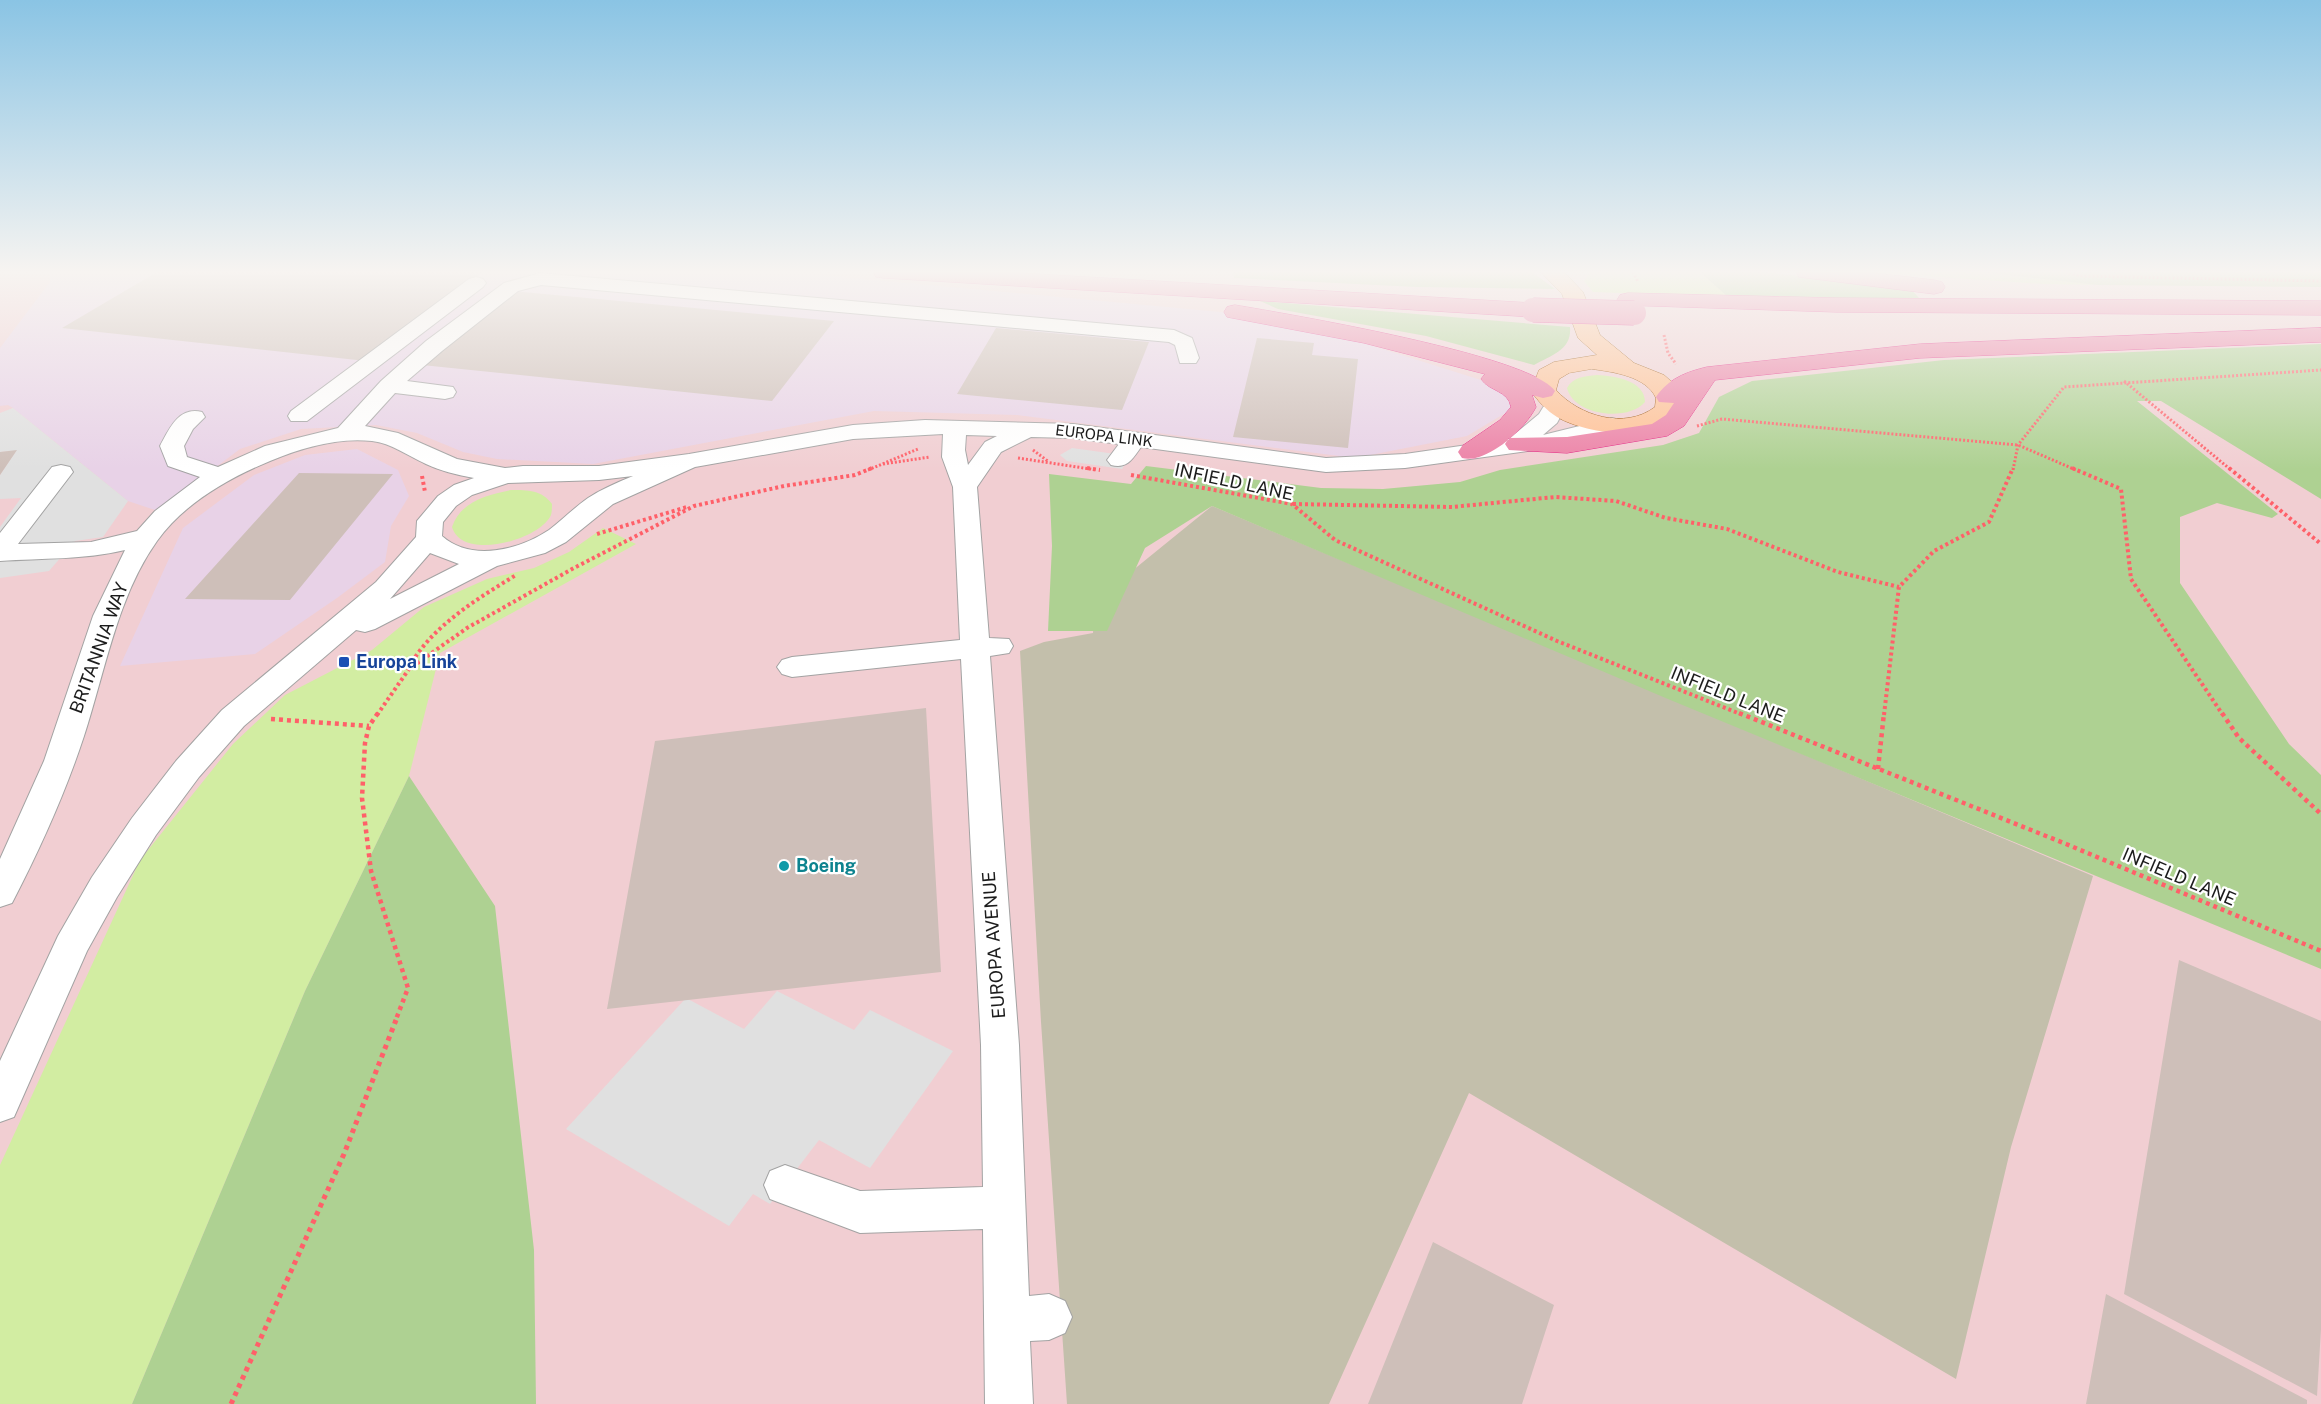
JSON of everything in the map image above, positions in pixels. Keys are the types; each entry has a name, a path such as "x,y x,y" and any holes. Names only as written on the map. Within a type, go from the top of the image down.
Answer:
{"highway":[{"path":"1362,338 1496,381 1521,396 1525,404 1514,423 1471,452"},
{"path":"1368,338 1470,361 1526,380 1549,398"},
{"path":"1668,397 1678,386 1709,374 1920,351 2239,338"},
{"path":"1518,444 1567,445 1658,431 1679,419 1691,391 1709,374"}],"main road":[{"path":"1571,364 1603,363 1625,367 1650,378 1662,387 1668,397 1667,410 1659,417 1639,424 1612,426 1576,417 1549,398 1548,375 1579,358 1590,338 1625,367"}],"street":[{"path":"299,416 404,338"},
{"path":"345,434 389,386 446,338"},
{"path":"1177,338 1185,342 1188,358"},
{"path":"391,347 428,352"},
{"path":"389,386 445,392"},
{"path":"1518,444 1549,418 1549,398"},
{"path":"194,417 183,425 172,446 177,461 220,476"},
{"name":"EUROPA LINK","path":"0,1104 71,947 107,882 206,747 236,716 297,663 329,639 403,573 429,516 463,490 504,476 532,473 557,475 689,461 853,432 957,427 1030,437 1135,439 1326,465 1384,463 1471,452 1556,440 1612,426"},
{"name":"EUROPA AVENUE","path":"957,427 952,438 952,447 965,487 987,648 1004,1207 1028,1319 1009,1404"},
{"name":"BRITANNIA WAY","path":"0,893 31,830 59,761 119,588 146,537 172,511 220,476 270,450 310,439 345,434 389,436 426,465 504,476"},
{"path":"965,487 993,447 1009,437 1030,437"},
{"path":"1118,468 1135,439"},
{"name":"EUROPA LINK","path":"329,639 493,558 521,552 547,542 567,529 584,526 611,495 689,461"},
{"path":"426,465 439,481 429,516"},
{"path":"0,552 61,472"},
{"path":"557,475 572,481 581,490 585,502 584,526"},
{"name":"EUROPA LINK","path":"429,516 437,548 451,555 493,558"},
{"path":"0,552 91,550 146,537"},
{"path":"792,667 987,648"},
{"path":"785,1185 860,1212 1004,1207"}],"path":[{"path":"1665,338 1668,353 1674,363 1709,374"},
{"path":"1878,769 1899,587 1934,551 1989,522 2013,469 2018,445 2064,387 2124,381 2321,370"},
{"path":"2124,381 2321,544"},
{"path":"1688,423 1699,427 1722,419 2018,445 2121,489 2131,579 2239,738 2321,814"},
{"path":"1030,437 1049,463"},
{"path":"910,445 924,448"},
{"path":"584,526 694,506 784,486 855,475 900,455 924,448"},
{"name":"INFIELD LANE","path":"1015,458 1118,468 1292,504 1335,540 1557,641 2066,844 2321,951"},
{"path":"426,465 424,479 429,516"},
{"path":"1292,504 1452,507 1556,497 1616,501 1666,518 1727,529 1838,572 1899,587"},
{"path":"409,669 467,628 574,568 694,506"},
{"path":"231,1404 344,1154 408,988 371,871 362,798 365,742 369,726 409,669 415,654 477,600 519,573"},
{"path":"236,716 369,726"}],"shaded area":[{"path":"0,338 2321,338 2321,1404 0,1404"},
{"path":"8,338 1341,338 1481,380 1507,394 1512,409 1467,436 1355,458 1017,415 874,411 593,464 497,459 463,452 417,433 376,425 301,429 240,449 158,511 128,501 13,408 8,405 0,406 0,348"},
{"path":"13,408 128,501 103,537 75,541 49,571 0,578 0,527 21,498 0,499 0,475 16,451 0,452 0,413"},
{"path":"1072,448 1130,456 1122,469 1067,461 1060,455"},
{"path":"357,449 398,470 409,496 391,526 385,562 255,654 120,666 183,528 254,475 305,455"},
{"path":"1212,506 2093,876 2011,1147 1956,1379 1469,1093 1329,1404 1067,1404 1041,1022 1020,651 1044,642 1093,633 1095,601"},
{"path":"777,991 854,1030 870,1010 953,1051 870,1168 819,1140 770,1204 753,1194 729,1226 566,1129 686,998 744,1029"}],"green space":[{"path":"1432,338 1569,338 1560,351 1534,365"},
{"path":"2321,344 2321,499 2161,401 2137,401 2278,514 2272,518 2217,503 2180,517 2180,583 2289,744 2321,775 2321,969 1668,699 1212,506 1145,548 1107,631 1048,631 1052,546 1049,474 1131,484 1146,466 1321,488 1383,489 1460,482 1500,470 1663,445 1699,433 1719,397 1752,381 1944,360"},
{"path":"1597,375 1620,378 1634,384 1644,395 1645,402 1627,412 1615,414 1590,410 1580,405 1567,388 1576,379"},
{"path":"511,490 539,493 548,499 552,504 552,513 542,526 515,540 500,544 470,543 459,537 452,527 456,518 468,505 484,497"},
{"path":"603,528 636,544 440,653 409,776 305,991 132,1404 0,1404 0,1165 140,860 233,744 285,695 372,650 424,607 487,579 534,568 569,552"},
{"path":"409,776 495,906 534,1250 536,1404 132,1404 305,991"}],"building":[{"path":"150,338 397,338 366,361"},
{"path":"455,338 821,338 772,401 422,365"},
{"path":"990,338 1100,338 1149,342 1122,410 957,394"},
{"path":"1257,338 1314,343 1312,355 1358,359 1348,448 1233,437"},
{"path":"17,450 0,475 0,452"},
{"path":"299,473 393,474 290,600 185,599"},
{"name":"Boeing","path":"926,708 941,972 607,1009 655,741"},
{"path":"2179,960 2321,1021 2321,1329 2317,1396 2124,1294"},
{"path":"1433,1242 1554,1305 1522,1404 1368,1404"},
{"path":"2106,1294 2307,1400 2307,1404 2086,1404"}],"place":[{"name":"Europa Link","path":"344,662"},
{"name":"Boeing","path":"784,866"}]}
